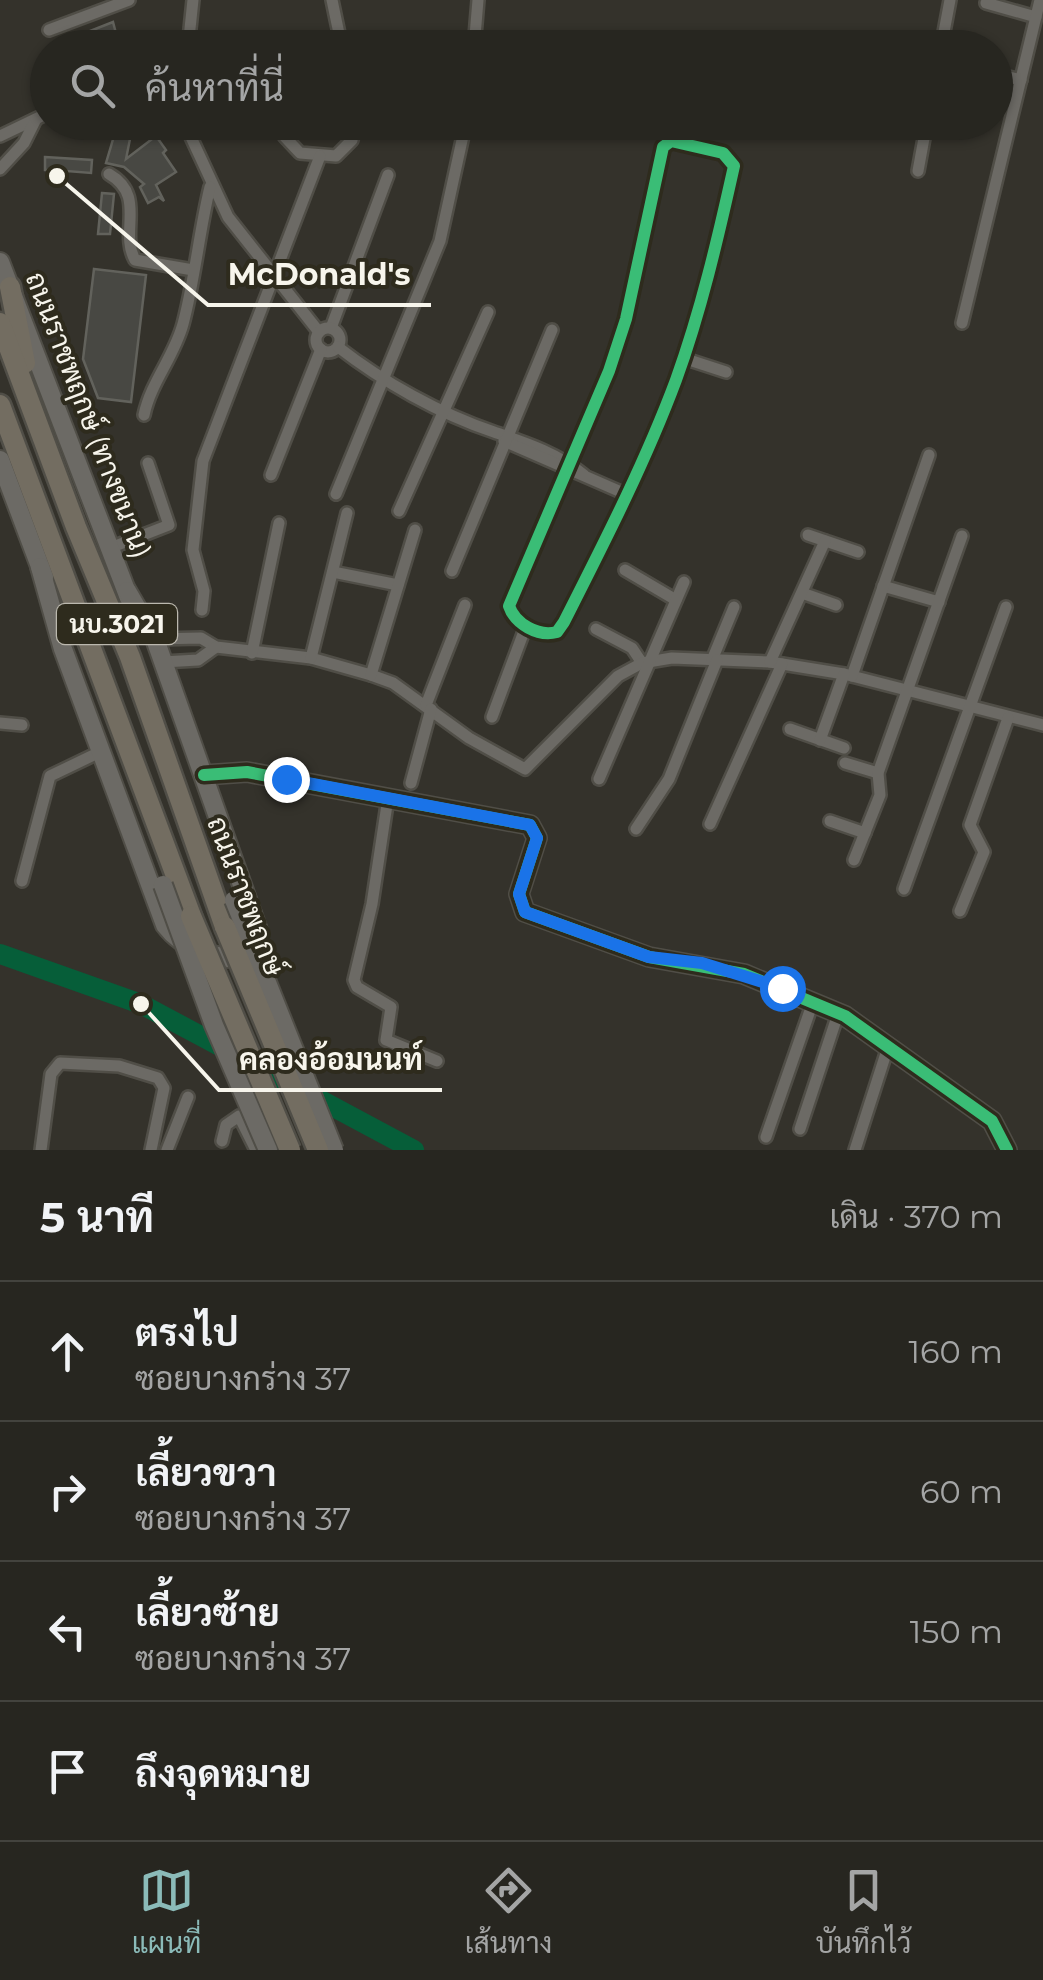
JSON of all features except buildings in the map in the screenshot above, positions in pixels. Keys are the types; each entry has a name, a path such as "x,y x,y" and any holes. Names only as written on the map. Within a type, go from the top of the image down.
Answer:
{"main road":[{"name":"ถนนราชพฤกษ์ (ทางขนาน)","path":"0,262 127,591 234,900 334,1150"},
{"path":"10,286 36,421"},
{"name":"ถนนราชพฤกษ์","path":"0,324 130,657 225,928 318,1150"},
{"name":"ถนนราชพฤกษ์","path":"0,405 191,916 290,1150"},
{"name":"นบ.3021","path":"0,460 76,650 214,1025 268,1150"},
{"path":"40,567 64,649 165,925 181,942 219,956 244,958 257,944 259,933 155,639 127,591"},
{"path":"204,775 247,772 530,825 537,838 519,894 525,912 649,957 744,974 838,1014 889,1044 949,1094 992,1121 1007,1150"}],"street":[{"path":"49,30 130,0"},
{"path":"190,30 193,0"},
{"path":"332,0 338,30"},
{"path":"476,30 478,0"},
{"path":"944,30 950,0"},
{"path":"1013,109 1040,0"},
{"path":"986,3 1036,17"},
{"path":"1013,78 1020,80"},
{"path":"0,136 7,129 30,123"},
{"path":"0,169 30,132"},
{"path":"191,140 210,186 274,280 325,330 340,338 338,347 330,352 320,349 316,342 325,330 388,175"},
{"path":"288,140 300,153 320,156 344,151 349,140"},
{"path":"336,494 440,242 462,140"},
{"path":"918,172 924,140"},
{"path":"962,323 1006,140"},
{"path":"672,141 723,153 734,166 684,358 628,495 560,628 546,634 526,626 509,606 568,467 626,319 663,147 672,141"},
{"path":"202,610 204,592 194,550 198,482 320,156"},
{"path":"109,174 122,181 134,211 130,251 135,260 193,270"},
{"path":"144,415 152,386 172,356 210,186"},
{"path":"399,511 488,312"},
{"path":"452,571 504,437 552,330"},
{"path":"338,347 384,379 446,411 628,495"},
{"path":"271,475 320,349"},
{"path":"684,358 726,372"},
{"path":"820,740 883,586 929,455"},
{"path":"110,548 169,525 148,464"},
{"path":"312,658 347,514"},
{"path":"252,654 279,523"},
{"path":"371,674 414,530"},
{"path":"808,535 858,552"},
{"path":"854,860 880,795 878,773 962,536"},
{"path":"710,824 825,540"},
{"path":"625,570 676,600"},
{"path":"333,572 398,585"},
{"path":"599,779 646,662 684,582"},
{"path":"883,586 939,602"},
{"path":"802,593 836,604"},
{"path":"411,783 429,707 465,606"},
{"path":"636,828 669,779 734,607"},
{"path":"904,889 1006,607"},
{"path":"492,718 526,626"},
{"path":"596,628 632,648 646,662"},
{"path":"155,639 200,638 216,647 312,658 371,674 524,769 596,694 646,662 776,663 848,675 1043,725"},
{"path":"163,662 198,660 216,647"},
{"path":"960,911 984,852 970,825 1008,718"},
{"path":"0,723 22,725"},
{"path":"790,729 844,748"},
{"path":"22,881 50,776 102,751"},
{"path":"845,763 878,773"},
{"path":"388,798 372,904 354,980 357,988 392,1006 386,1040 437,1061"},
{"path":"830,820 865,834"},
{"path":"766,1137 813,1002"},
{"path":"800,1129 838,1014"},
{"path":"855,1150 889,1044"},
{"path":"41,1150 53,1067 60,1062 118,1066 158,1078 164,1088 151,1150"},
{"path":"167,1150 188,1097"},
{"path":"222,1141 226,1125 239,1116 256,1150"}],"waterway":[{"path":"0,954 141,1004 414,1150"}],"cycle path":[{"path":"671,141 723,153 734,166 701,301 664,411 564,622 557,632 535,631 516,618 509,606 609,371 626,319 663,147 671,141"},
{"path":"204,775 247,772 530,825 537,838 519,894 525,912 649,957 744,974 845,1016 992,1121 1007,1150"}],"place":[{"name":"McDonald's","path":"57,176"},
{"name":"คลองอ้อมนนท์","path":"141,1004"}],"route":[{"path":"286,779 530,825 537,838 519,894 520,908 525,912 649,957 702,963 782,988"}]}
